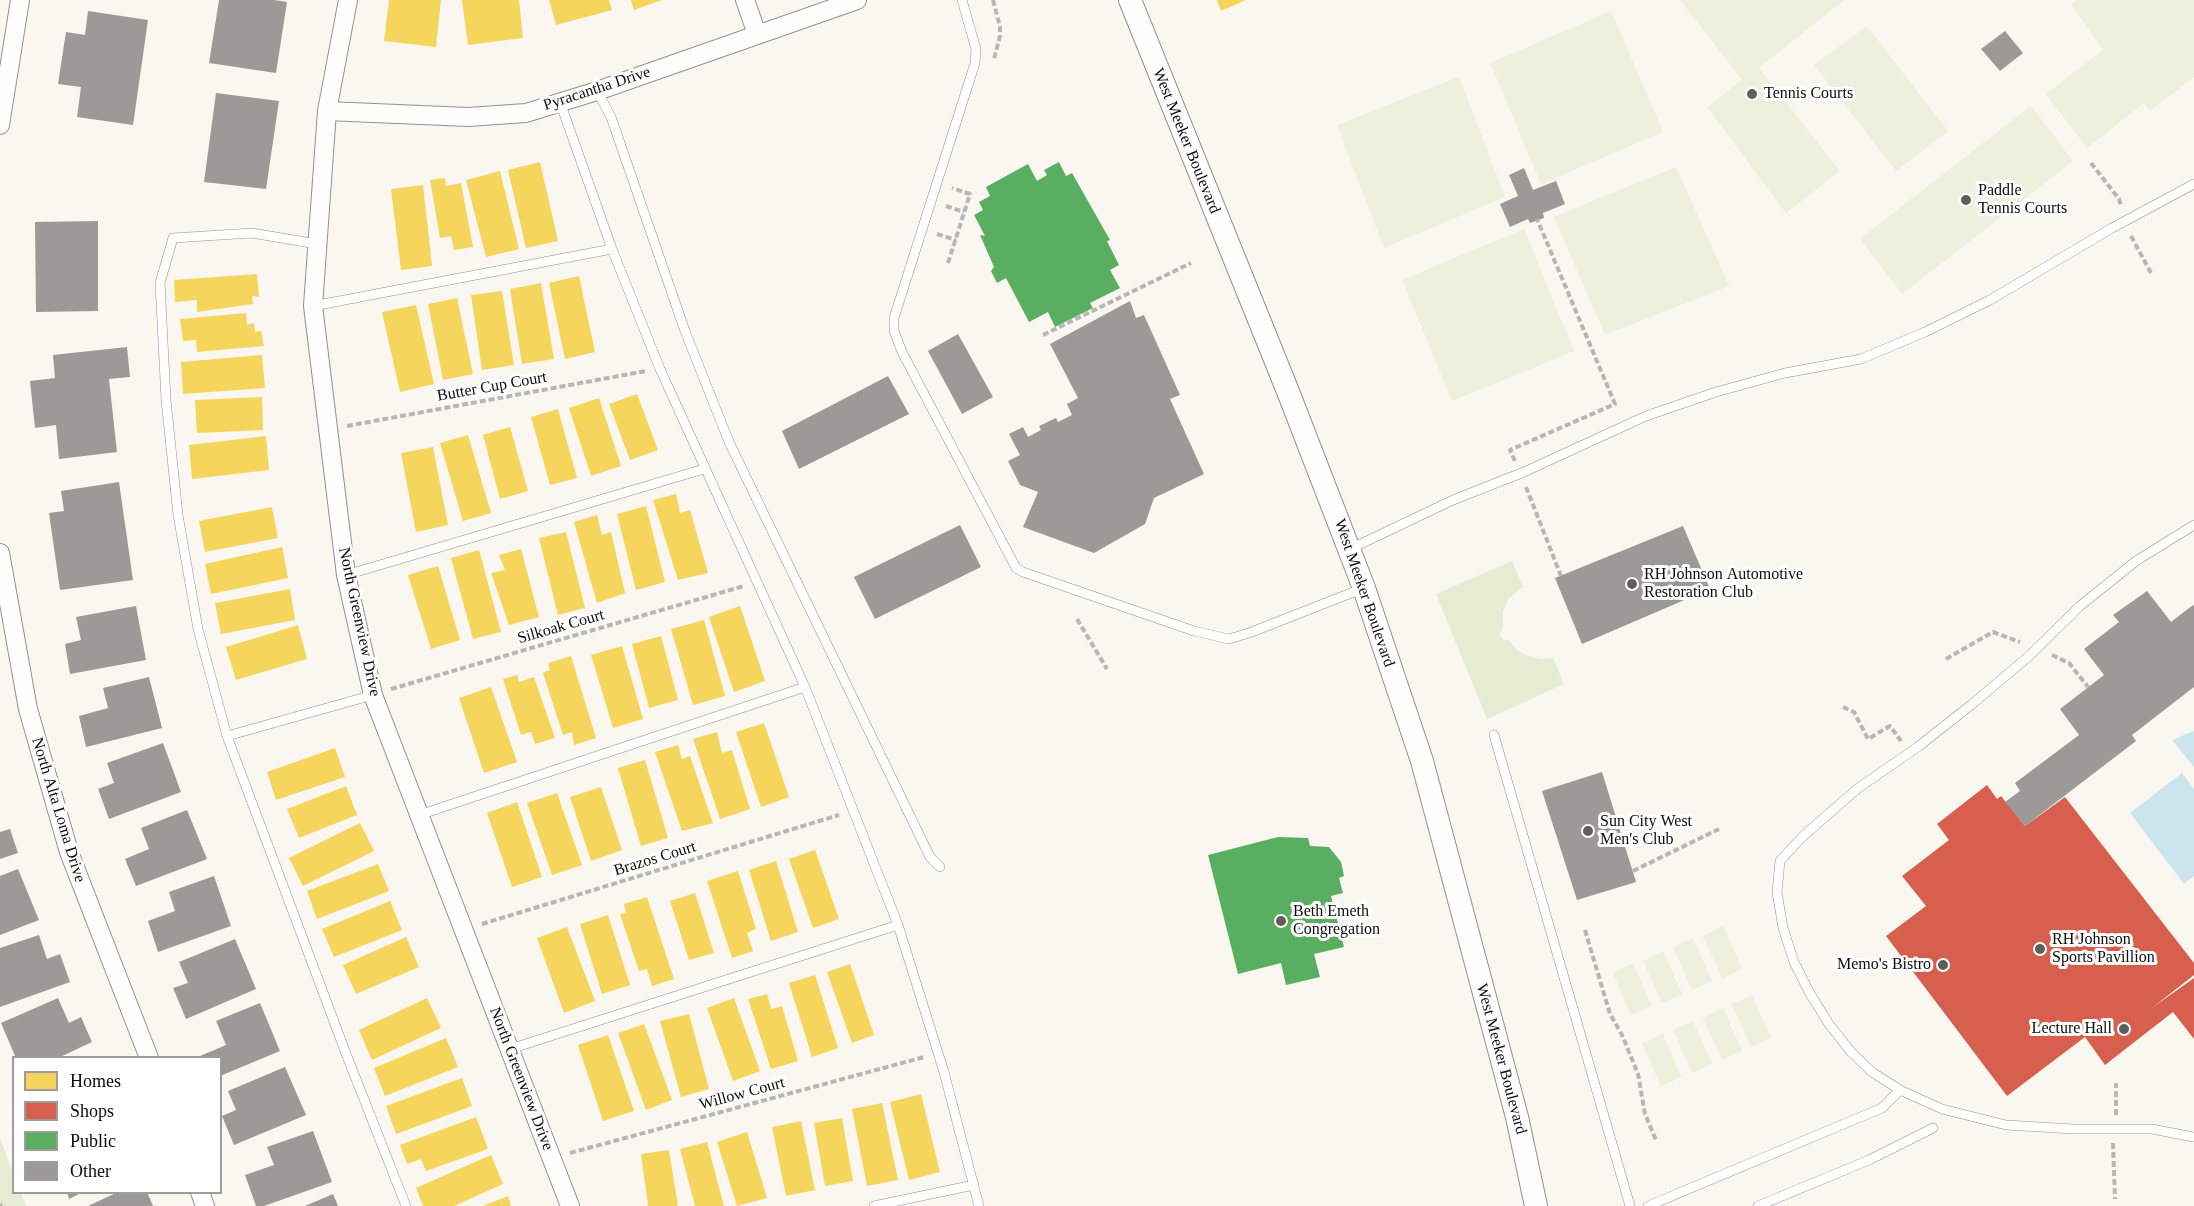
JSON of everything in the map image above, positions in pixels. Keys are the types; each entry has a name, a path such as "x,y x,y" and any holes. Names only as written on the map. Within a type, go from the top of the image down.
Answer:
{"street":[{"path":"0,125 20,0"},
{"name":"North Greenview Drive","path":"348,0 327,111 313,306 346,575 373,695 570,1206"},
{"path":"745,0 757,34"},
{"name":"Pyracantha Drive","path":"327,111 468,117 526,113 597,91 857,0"},
{"name":"West Meeker Boulevard","path":"1130,0 1364,588 1422,761 1517,1117 1536,1206"},
{"name":"North Alta Loma Drive","path":"0,553 28,709 69,852 148,1056"}],"lane":[{"path":"962,0 976,49 975,63 894,318 894,331 902,352 1016,568 1194,631 1229,639 1364,588"},
{"path":"597,91 611,117 685,331 729,442 930,857 940,867"},
{"path":"560,102 612,249 660,369 805,687 898,925 938,1053 979,1206"},
{"path":"1350,549 1453,500 1520,473 1614,429 1706,395 1785,373 1861,359 1925,332 1990,300 2112,228 2194,184"},
{"path":"317,244 252,233 173,238 160,283 166,400 178,515 198,629 227,736 345,1051 406,1206"},
{"path":"313,306 612,249"},
{"path":"346,575 705,469"},
{"path":"2194,525 2136,561 2080,606 2028,657 1971,705 1909,753 1857,789 1801,838 1780,861 1778,892 1783,928 1794,962 1828,1024 1851,1052 1872,1072 1900,1090 1942,1109 2006,1125 2073,1129 2152,1129 2194,1137"},
{"path":"420,815 805,687"},
{"path":"227,736 373,695"},
{"path":"1494,735 1630,1206"},
{"path":"510,1049 898,925"},
{"path":"1648,1206 1882,1108 1900,1090"},
{"path":"1758,1206 1869,1160 1933,1128"},
{"path":"874,1206 974,1185"}],"path":[{"path":"993,0 1000,36 993,63"},
{"path":"948,263 970,194 951,188 955,177"},
{"path":"1537,219 1615,404 1510,450 1561,576"},
{"path":"1043,335 1191,263"},
{"name":"Butter Cup Court","path":"328,429 660,369"},
{"name":"Silkoak Court","path":"373,695 757,582"},
{"path":"1077,619 1107,669"},
{"path":"1843,707 1854,712 1868,739 1890,726 1909,753"},
{"name":"Brazos Court","path":"464,930 853,811"},
{"path":"1633,871 1719,829"},
{"path":"1585,930 1610,1014 1622,1035 1638,1074 1645,1114 1656,1140"},
{"name":"Willow Court","path":"552,1158 938,1053"}],"green space":[{"name":"Tennis Courts","path":"1680,0 1844,0 1759,68 1840,171 1786,213 1707,107 1742,80"},
{"path":"2077,0 2194,0 2194,77 2150,111 2144,103 2087,148 2046,94 2103,50 2071,4"},
{"path":"1611,11 1663,132 1541,184 1490,63"},
{"path":"1867,26 1948,131 1896,171 1814,65"},
{"path":"1459,77 1505,197 1384,248 1337,125"},
{"name":"Paddle Tennis Courts","path":"2031,106 2073,161 1902,294 1860,239"},
{"path":"1676,167 1729,286 1605,335 1554,217"},
{"path":"1524,229 1574,351 1452,401 1402,280"},
{"path":"1512,561 1523,587 1509,598 1503,611 1503,628 1499,635 1504,640 1508,640 1518,651 1528,656 1540,659 1553,658 1564,684 1487,719 1436,594"},
{"path":"1723,926 1742,969 1722,978 1703,936"},
{"path":"1693,938 1712,981 1692,990 1673,947"},
{"path":"1663,951 1682,994 1662,1003 1643,961"},
{"path":"1633,963 1652,1006 1631,1015 1613,973"},
{"path":"1752,995 1771,1038 1751,1047 1732,1004"},
{"path":"1723,1008 1742,1051 1722,1060 1703,1018"},
{"path":"1693,1021 1712,1064 1692,1073 1673,1030"},
{"path":"1663,1034 1681,1077 1661,1086 1642,1043"},
{"path":"0,1139 12,1170 12,1194 21,1194 26,1206 0,1206"}],"water":[{"path":"2194,731 2194,767 2172,740"},
{"path":"2182,773 2194,789 2194,876 2184,884 2130,813"}],"building: Homes":[{"path":"389,0 441,0 436,47 384,41"},
{"path":"462,0 519,0 523,38 468,45"},
{"path":"549,0 609,0 612,10 556,25"},
{"path":"631,0 662,0 634,10"},
{"path":"1217,0 1246,0 1221,11"},
{"path":"540,162 558,241 526,248 508,170"},
{"path":"500,171 519,249 486,257 466,180"},
{"path":"445,178 446,186 461,183 473,247 454,250 451,236 440,238 430,180"},
{"path":"423,185 432,266 401,270 391,189"},
{"path":"257,274 259,297 252,296 253,304 197,312 197,300 175,302 174,280"},
{"path":"579,276 595,352 565,359 549,283"},
{"path":"541,283 554,359 522,364 510,289"},
{"path":"502,291 514,365 482,370 471,295"},
{"path":"457,298 473,374 443,380 428,304"},
{"path":"416,305 434,384 400,392 382,312"},
{"path":"246,313 247,325 254,323 255,332 261,331 264,346 197,352 196,340 183,341 180,319"},
{"path":"262,355 265,388 183,394 181,362"},
{"path":"637,394 658,450 630,460 609,404"},
{"path":"262,397 263,430 197,433 195,400"},
{"path":"599,398 621,466 591,476 569,408"},
{"path":"558,409 577,478 550,485 531,417"},
{"path":"510,427 528,491 500,499 483,435"},
{"path":"468,435 491,513 463,521 440,443"},
{"path":"266,436 269,470 192,479 189,445"},
{"path":"433,447 448,525 416,532 401,453"},
{"path":"676,494 680,513 690,510 708,573 678,580 653,500"},
{"path":"646,506 665,582 636,590 617,514"},
{"path":"272,507 278,538 205,552 199,521"},
{"path":"597,515 602,535 611,532 625,593 597,603 574,522"},
{"path":"566,532 585,608 558,615 539,538"},
{"path":"282,547 288,578 211,594 205,564"},
{"path":"521,549 539,617 509,625 491,573 505,570 499,555"},
{"path":"479,550 501,632 473,639 451,558"},
{"path":"438,566 460,640 431,649 408,575"},
{"path":"290,589 295,620 221,634 215,603"},
{"path":"740,606 765,681 734,692 709,617"},
{"path":"704,620 725,696 693,705 671,629"},
{"path":"298,625 307,659 236,680 226,647"},
{"path":"661,636 678,700 649,708 632,644"},
{"path":"622,646 643,719 613,728 591,655"},
{"path":"571,656 596,738 574,745 572,732 563,735 543,673 550,670 548,663"},
{"path":"517,675 519,682 534,677 555,738 535,744 531,732 521,735 503,679"},
{"path":"491,687 517,762 484,773 459,698"},
{"path":"764,723 789,797 761,807 736,732"},
{"path":"717,732 722,753 732,750 750,809 720,819 693,739"},
{"path":"678,745 682,759 690,756 713,823 682,831 655,752"},
{"path":"335,748 345,777 276,800 267,772"},
{"path":"645,760 668,838 641,846 618,768"},
{"path":"346,786 357,815 299,838 287,809"},
{"path":"601,787 622,850 591,861 570,797"},
{"path":"557,793 582,865 552,875 527,803"},
{"path":"517,802 542,877 512,887 487,813"},
{"path":"360,823 374,851 303,886 289,858"},
{"path":"815,850 839,919 813,928 789,859"},
{"path":"776,861 798,932 771,941 749,870"},
{"path":"378,864 389,891 317,919 307,891"},
{"path":"738,871 756,929 747,933 753,951 732,958 707,881"},
{"path":"695,893 714,953 689,960 670,901"},
{"path":"647,897 674,979 652,986 647,969 639,971 620,914 626,913 624,904"},
{"path":"390,901 402,930 334,957 322,929"},
{"path":"608,915 630,985 602,994 580,924"},
{"path":"567,927 595,1001 564,1013 537,938"},
{"path":"406,937 419,967 356,994 343,965"},
{"path":"850,964 874,1035 852,1043 827,972"},
{"path":"815,975 838,1048 812,1057 789,983"},
{"path":"767,994 771,1009 782,1006 798,1061 771,1069 748,999"},
{"path":"427,998 441,1028 372,1060 359,1030"},
{"path":"734,998 760,1071 733,1081 707,1008"},
{"path":"689,1014 709,1089 681,1097 660,1021"},
{"path":"644,1024 672,1100 646,1110 618,1033"},
{"path":"608,1035 634,1111 603,1121 578,1045"},
{"path":"446,1038 458,1067 385,1096 374,1068"},
{"path":"462,1078 472,1106 396,1134 386,1106"},
{"path":"921,1094 940,1172 909,1180 890,1102"},
{"path":"882,1103 898,1180 867,1186 852,1109"},
{"path":"476,1117 488,1149 426,1171 421,1159 407,1164 400,1145"},
{"path":"842,1118 853,1181 825,1186 814,1123"},
{"path":"801,1121 815,1190 786,1196 772,1127"},
{"path":"747,1132 767,1198 737,1206 717,1142"},
{"path":"707,1142 724,1206 695,1206 680,1149"},
{"path":"669,1150 678,1206 648,1206 641,1154"},
{"path":"491,1155 503,1184 454,1206 423,1206 416,1188"},
{"path":"508,1196 511,1206 483,1206"}],"building: Shops":[{"name":"RH Johnson Sports Pavillion","path":"1987,785 1997,799 2001,796 2025,826 2065,797 2194,963 2194,975 2152,1008 2194,978 2194,1039 2173,1012 2105,1065 2085,1037 2007,1096 1886,936 1926,906 1902,876 1949,840 1937,824"}],"building: Public":[{"path":"1059,162 1066,176 1072,173 1110,240 1107,241 1119,265 1110,270 1120,288 1090,303 1093,308 1055,327 1048,312 1029,322 1006,278 997,283 991,271 994,267 980,235 985,236 974,215 983,210 979,202 990,196 986,187 1028,164 1037,181 1047,175 1044,170"},
{"name":"Beth Emeth Congregation","path":"1278,837 1308,838 1310,846 1329,847 1341,862 1344,876 1339,878 1343,893 1331,896 1344,947 1314,954 1320,977 1286,985 1281,963 1238,974 1208,855"}],"building: Other":[{"path":"219,0 287,2 276,73 209,63"},
{"path":"88,11 148,20 133,125 77,117 81,87 58,84 66,32 85,35"},
{"path":"2005,31 2023,53 2000,71 1981,49"},
{"path":"216,93 279,101 266,189 204,182"},
{"path":"1524,168 1533,190 1556,181 1565,204 1543,213 1544,218 1530,223 1528,219 1510,227 1500,204 1518,196 1509,175"},
{"path":"98,221 98,311 36,312 35,222"},
{"path":"1130,301 1136,318 1144,315 1180,395 1170,399 1204,474 1154,498 1145,524 1094,553 1023,527 1038,492 1020,485 1008,461 1020,455 1009,434 1023,427 1028,437 1041,430 1039,426 1056,418 1058,422 1072,415 1067,404 1078,398 1050,344"},
{"path":"958,334 993,397 962,414 928,351"},
{"path":"127,347 130,377 109,379 117,452 59,459 56,425 35,428 30,381 55,378 53,355"},
{"path":"888,376 909,414 799,469 782,431"},
{"path":"119,482 133,580 60,590 49,513 64,511 61,491"},
{"path":"960,525 981,567 875,619 854,577"},
{"name":"RH Johnson Automotive Restoration Club","path":"1683,526 1710,589 1582,644 1555,578"},
{"path":"2147,591 2171,622 2194,606 2194,687 2132,735 2136,741 2025,826 2005,802 2020,791 2015,783 2079,735 2060,709 2104,675 2084,649 2119,622 2113,615"},
{"path":"136,606 146,660 70,674 65,644 81,640 76,617"},
{"path":"149,677 162,728 86,747 79,716 108,708 103,688"},
{"path":"163,743 181,792 109,819 98,789 114,783 107,763"},
{"name":"Sun City West Men's Club","path":"1602,772 1636,882 1577,900 1542,791"},
{"path":"187,810 207,859 136,886 125,859 149,849 141,828"},
{"path":"10,829 18,853 0,859 0,832"},
{"path":"18,869 39,920 0,935 0,876"},
{"path":"214,876 231,926 158,952 148,921 175,911 169,892"},
{"path":"39,935 47,959 60,954 70,982 0,1007 0,948"},
{"path":"235,939 256,989 186,1019 173,988 188,983 179,962"},
{"path":"58,998 69,1023 81,1017 92,1042 62,1056 15,1056 1,1023"},
{"path":"260,1003 280,1051 222,1075 222,1056 200,1056 226,1045 216,1021"},
{"path":"285,1067 306,1115 234,1145 222,1116 236,1110 228,1091"},
{"path":"313,1131 332,1182 264,1206 256,1206 245,1175 274,1165 267,1147"},
{"path":"68,1194 79,1194 69,1199"},
{"path":"114,1194 148,1194 153,1206 88,1206"},
{"path":"333,1194 338,1206 305,1206"}],"place":[{"name":"Tennis Courts","path":"1752,94"},
{"name":"Paddle Tennis Courts","path":"1966,200"},
{"name":"RH Johnson Automotive Restoration Club","path":"1632,584"},
{"name":"Sun City West Men's Club","path":"1588,831"},
{"name":"Beth Emeth Congregation","path":"1281,921"},
{"name":"RH Johnson Sports Pavillion","path":"2040,949"},
{"name":"Memo's Bistro","path":"1943,965"},
{"name":"Lecture Hall","path":"2124,1029"}]}
